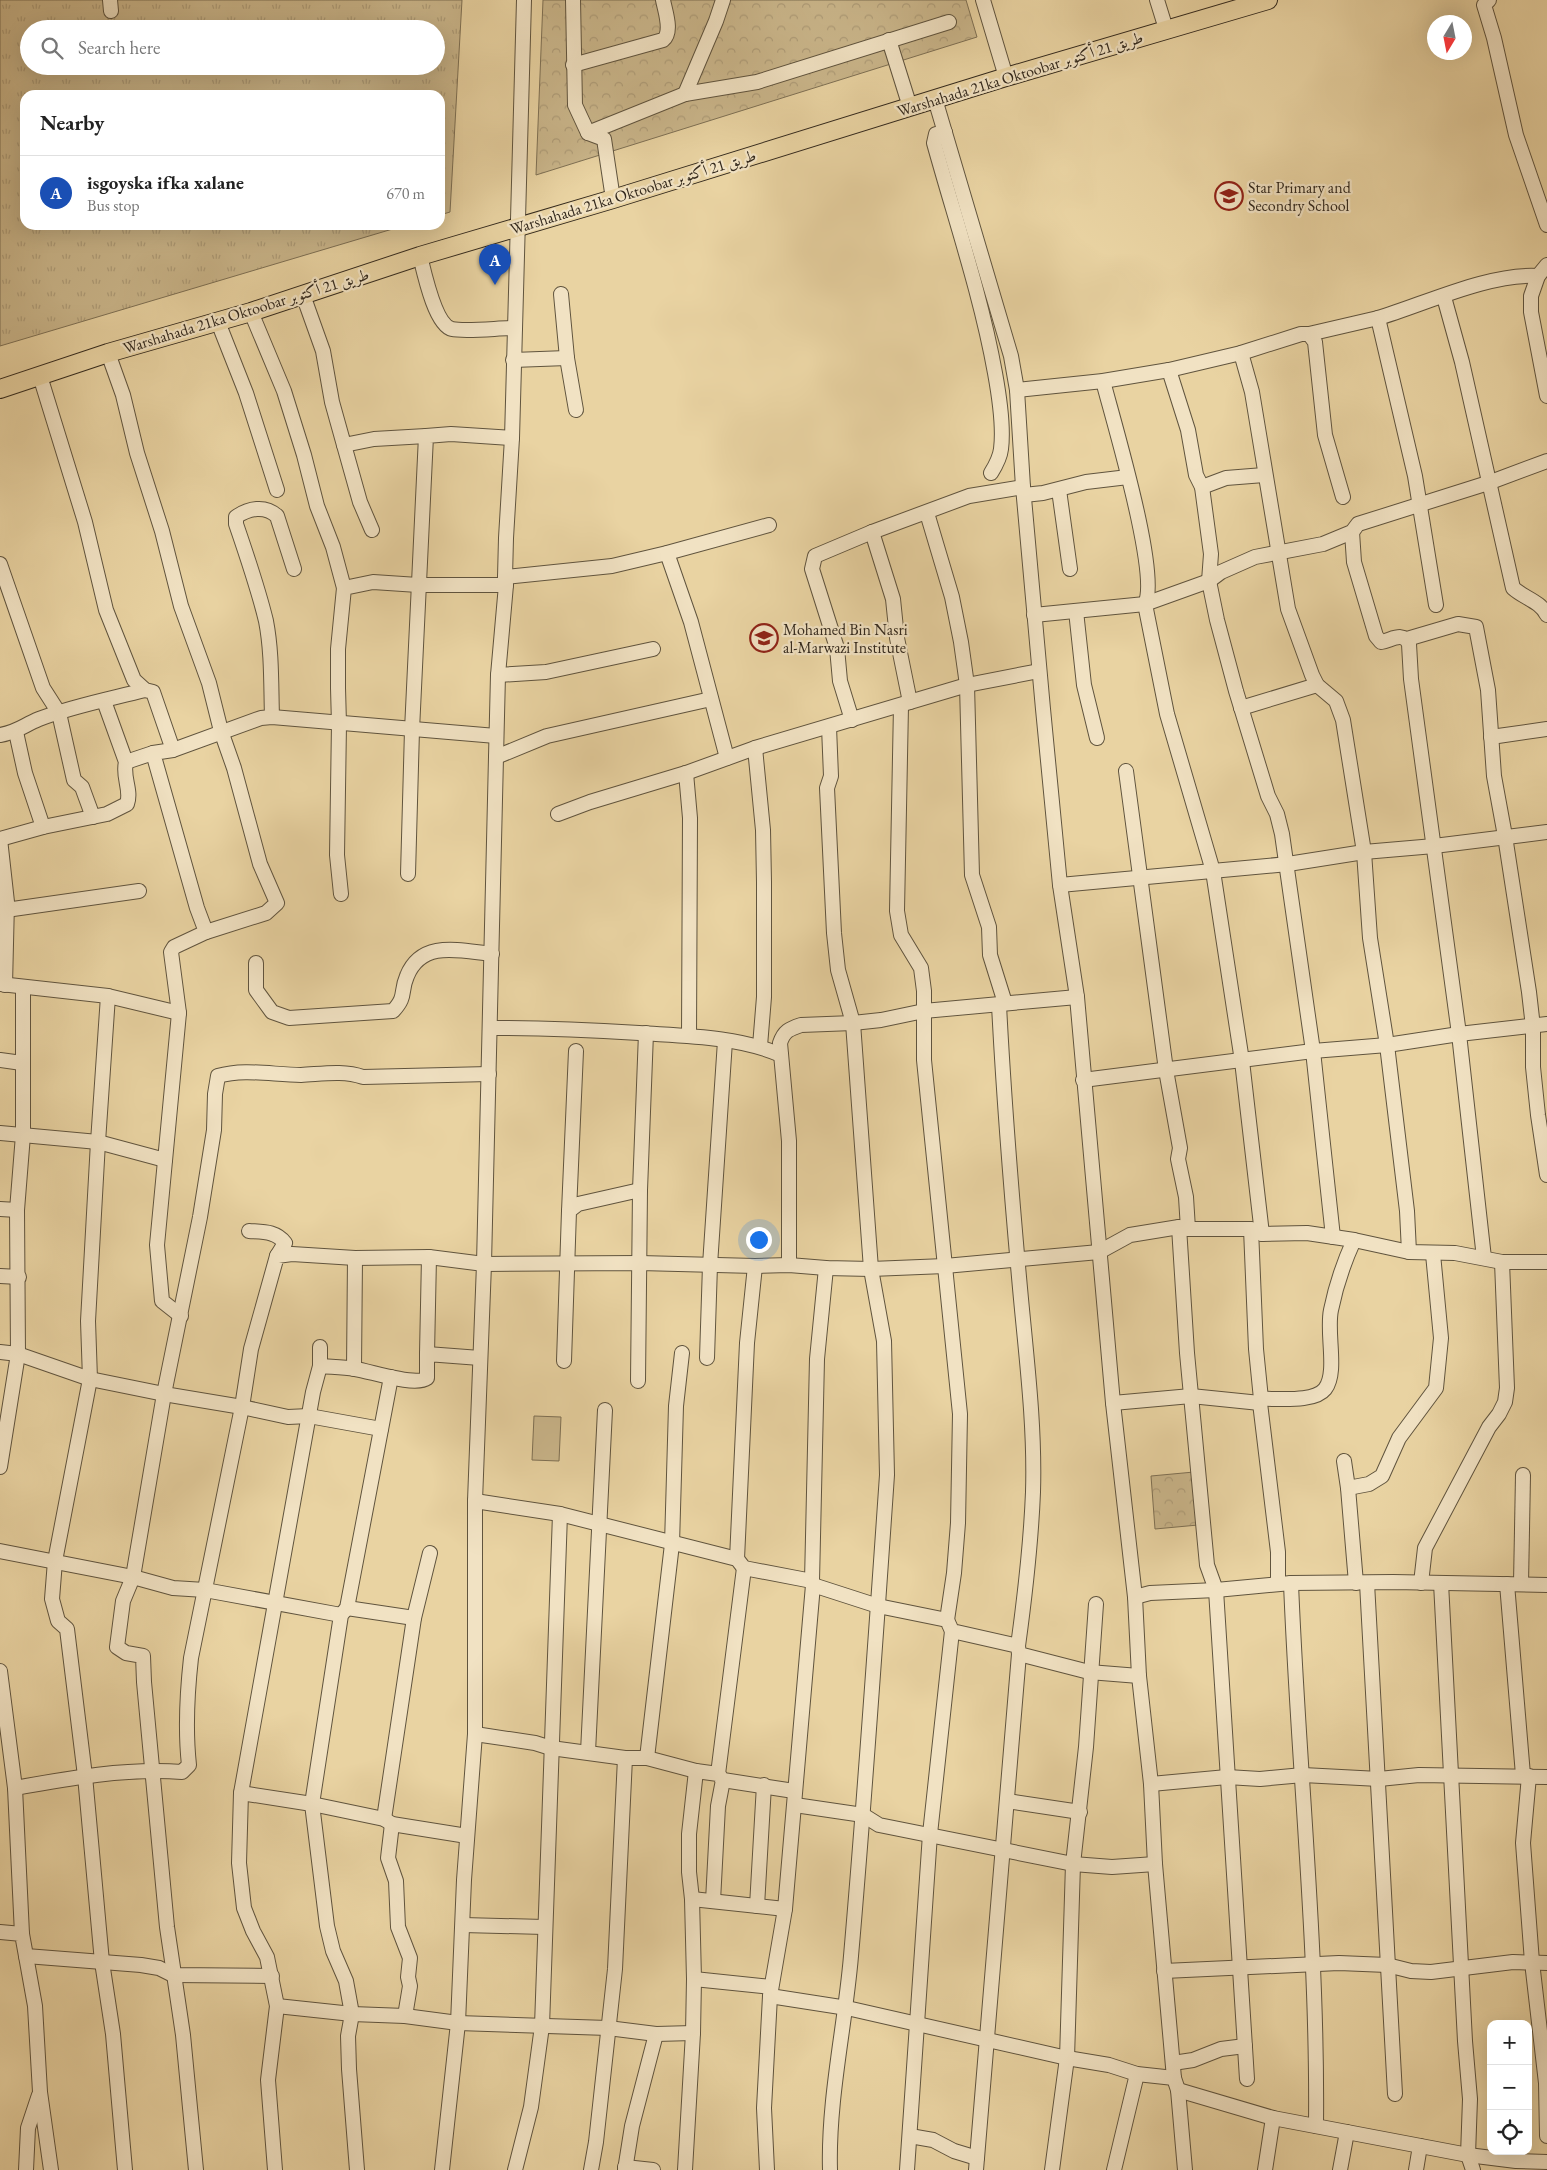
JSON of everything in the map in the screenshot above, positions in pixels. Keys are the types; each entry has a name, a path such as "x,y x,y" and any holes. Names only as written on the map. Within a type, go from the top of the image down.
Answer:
{"main road":[{"name":"Warshahada 21ka Oktoobar طريق 21 أكتوبر","path":"0,389 108,354 251,312 420,256 613,199 1006,77 1268,0"}],"street":[{"path":"442,2170 458,2023 466,1836 475,1734 475,1501 484,1264 496,736 498,676 506,581 512,438 524,0"},
{"path":"573,0 575,104 588,133 604,140 613,199"},
{"path":"573,65 663,40 668,32 663,0"},
{"path":"685,94 723,0"},
{"path":"984,0 1006,77"},
{"path":"1157,0 1166,30"},
{"path":"1490,0 1484,5 1494,38 1516,135 1547,225"},
{"path":"588,133 685,94 757,82 949,22"},
{"path":"889,40 910,107"},
{"path":"936,99 1011,356 1018,390 1023,491 1039,671 1060,885 1076,997 1113,1403 1135,1597 1139,1676 1151,1784 1155,1864 1164,1971 1185,2170"},
{"path":"945,132 936,134 934,143 975,283 1000,401 1001,448 998,463 991,473"},
{"path":"420,256 435,308 444,325 454,330 515,328"},
{"path":"1018,390 1103,381 1169,370 1241,353 1301,334 1309,334 1378,318 1493,281 1542,271"},
{"path":"1542,271 1531,296 1531,312 1547,396"},
{"path":"304,294 323,351 332,402 360,502 372,530"},
{"path":"561,294 567,358 576,410"},
{"path":"1444,296 1462,362 1513,588 1520,595 1543,607 1547,615"},
{"path":"251,312 284,392 304,455 317,506 334,547 344,588 338,649 337,855 342,894"},
{"path":"1378,318 1415,476 1436,605"},
{"path":"218,322 246,393 277,490"},
{"path":"1309,334 1315,342 1326,435 1331,459 1343,497"},
{"path":"1241,353 1252,392 1264,475 1288,609 1317,685 1336,702 1344,720 1364,852 1370,938 1387,1046 1407,1211 1409,1252"},
{"path":"108,354 123,395 137,453 162,531 180,606 208,683 221,732 234,768 260,864 277,903 266,914 206,932 172,950 179,1013 157,1245 162,1301 181,1316"},
{"path":"513,360 567,358"},
{"path":"1169,370 1188,430 1196,475 1202,486 1211,554 1209,581 1241,708 1268,796 1277,814 1288,864 1313,1051 1334,1236"},
{"path":"40,376 85,522 106,610 134,680 145,690 153,692 155,696 173,750"},
{"path":"1103,381 1142,537 1147,567 1148,598 1145,604 1167,714 1213,871 1242,1061 1256,1232 1256,1349 1260,1401 1278,1552 1284,1584 1303,1775 1317,2063 1316,2126"},
{"path":"344,445 374,439 451,434 512,438"},
{"path":"408,874 412,730 426,436"},
{"path":"1034,615 1145,604 1209,581 1221,572 1256,557 1323,544 1352,532 1358,524 1488,483 1547,461"},
{"path":"1202,486 1226,478 1264,475"},
{"path":"852,720 840,681 837,648 812,568 815,556 872,532 969,496 1059,490 1086,482 1128,477"},
{"path":"1059,490 1070,569"},
{"path":"272,717 266,622 252,571 236,524 236,517 260,508 270,510 277,516 294,569"},
{"path":"910,2136 933,2140 976,2164 1001,1849 1007,1801 1018,1650 1031,1533 1033,1490 1027,1373 1005,1120 1002,1004 990,955 989,927 972,875 967,685 952,597 927,512"},
{"path":"344,588 372,582 418,585 506,581 612,566 667,554 769,525"},
{"path":"872,532 893,600 906,704 897,911 901,935 921,968 924,1011 924,1060 960,1414 958,1523 930,1834 908,2170"},
{"path":"1352,532 1354,562 1376,636 1382,642 1402,637 1406,639 1458,624 1476,627 1488,690 1494,776 1506,836 1533,1027 1533,1067 1547,1175"},
{"path":"667,554 691,622 727,758"},
{"path":"0,564 43,688 59,713 74,780 82,787 93,817"},
{"path":"1076,611 1084,685 1097,738"},
{"path":"1406,639 1409,644 1411,679 1460,1034 1484,1258"},
{"path":"498,676 546,672 653,649"},
{"path":"558,814 590,802 686,773 755,748 967,685 1039,671"},
{"path":"1241,708 1317,685"},
{"path":"0,735 16,732 38,720 59,713 145,690"},
{"path":"496,757 547,736 712,699"},
{"path":"104,701 126,762 124,771 130,795 128,804 107,814 43,827 0,839 6,910 2,930 2,985 108,996 179,1013"},
{"path":"126,762 173,750 260,718 272,717 496,736"},
{"path":"829,727 831,776 828,788 834,933 838,970 853,1023 860,1139 872,1269 884,1341 888,1438 863,1815 847,2008 833,2109 830,2170"},
{"path":"1491,736 1547,729"},
{"path":"16,732 25,773 43,827"},
{"path":"755,748 763,830 764,997 760,1046"},
{"path":"153,754 197,908 206,932"},
{"path":"1126,771 1166,1070 1180,1148 1178,1159 1186,1197 1183,1228 1187,1353 1207,1565 1216,1590 1227,1777 1242,1967 1247,2079"},
{"path":"686,773 690,818 689,1036"},
{"path":"1060,885 1288,864 1364,852 1434,846 1547,832"},
{"path":"6,910 139,890"},
{"path":"256,962 256,990 272,1012 289,1018 392,1011 402,1002 406,976 417,960 433,950 492,954"},
{"path":"0,1467 18,1354 17,1210 23,1135 23,988"},
{"path":"108,996 88,1321 90,1379 55,1561 52,1599 58,1621 67,1629 85,1776 102,1962 112,2034 125,2170"},
{"path":"789,1265 789,1141 780,1043 788,1029 801,1025 881,1020 924,1011 1076,997"},
{"path":"1083,1080 1313,1051 1387,1046 1460,1034 1547,1024"},
{"path":"490,1028 544,1028 689,1036 760,1046 781,1055"},
{"path":"638,1381 640,1190 646,1034"},
{"path":"707,1358 710,1265 725,1041"},
{"path":"564,1361 576,1051"},
{"path":"0,1060 22,1063"},
{"path":"196,2170 183,2035 167,1927 144,1682 144,1656 126,1653 117,1647 123,1601 133,1577 164,1394 200,1217 214,1130 215,1094 218,1076 235,1073 351,1073 363,1077 489,1074"},
{"path":"0,1133 98,1142 165,1160"},
{"path":"569,1211 578,1204 640,1190"},
{"path":"0,1210 17,1210"},
{"path":"278,1256 292,1254 356,1258 429,1257 484,1264 568,1262 789,1265 872,1269 945,1266 1100,1252 1130,1235 1183,1228 1307,1233 1334,1236 1409,1252 1455,1253 1502,1262 1547,1262"},
{"path":"15,1788 85,1776 153,1770 182,1772 189,1765 186,1743 187,1696 191,1658 242,1407 251,1349 278,1256 284,1243 280,1237 272,1232 249,1231"},
{"path":"1113,1403 1191,1396 1260,1401 1310,1398 1324,1390 1333,1370 1329,1346 1331,1311 1343,1263 1354,1240"},
{"path":"1348,1488 1369,1484 1382,1476 1399,1438 1436,1388 1441,1338 1433,1254"},
{"path":"320,1366 354,1369 391,1377 426,1379 429,1257"},
{"path":"354,1369 356,1258"},
{"path":"1422,1583 1425,1548 1489,1428 1505,1402 1507,1366 1502,1262"},
{"path":"713,1901 720,1777 741,1564 747,1343 755,1266"},
{"path":"767,2170 764,2108 771,1992 785,1909 812,1583 817,1359 826,1268"},
{"path":"0,1276 18,1277"},
{"path":"275,2170 268,2080 277,2006 268,1957 253,1932 244,1908 239,1864 240,1793 309,1416 320,1366 320,1347"},
{"path":"0,1352 18,1354 90,1379 242,1407 288,1418 309,1416 381,1430"},
{"path":"647,1758 672,1544 676,1406 682,1353"},
{"path":"427,1354 480,1358"},
{"path":"357,2170 349,2070 348,2036 352,2014 346,1981 333,1951 327,1926 312,1804 344,1612 391,1377"},
{"path":"588,1752 604,1410"},
{"path":"1344,1461 1362,1583 1379,1779 1395,2094"},
{"path":"1521,1584 1523,1475"},
{"path":"475,1501 560,1514 812,1583 878,1606 949,1626 1090,1672 1139,1676"},
{"path":"515,2170 531,2107 542,2026 560,1514"},
{"path":"0,1551 133,1577 173,1588 205,1590 344,1612 414,1618"},
{"path":"405,2016 410,1986 408,1977 410,1958 398,1927 396,1881 388,1858 388,1821 414,1618 430,1553"},
{"path":"1135,1597 1150,1593 1284,1584 1441,1583 1547,1585"},
{"path":"1441,1583 1470,2098 1468,2155 1473,2170"},
{"path":"1507,1584 1526,1776 1524,1843 1532,1962 1546,2082 1547,2136"},
{"path":"1052,2170 1067,2058 1073,1864 1080,1812 1096,1604"},
{"path":"0,1671 4,1746 15,1788 22,1934 35,2006 40,2092 51,2170"},
{"path":"475,1734 535,1743 551,1748 624,1758 647,1758 720,1777 794,1790"},
{"path":"591,2170 596,2142 615,1969 624,1758"},
{"path":"685,2170 693,2033 694,1979 689,1834 696,1771"},
{"path":"1151,1784 1227,1777 1260,1779 1303,1775 1379,1779 1419,1775 1547,1777"},
{"path":"757,1906 764,1785"},
{"path":"240,1793 312,1804 466,1836"},
{"path":"1007,1801 1080,1812"},
{"path":"794,1805 863,1815 879,1825 1073,1864 1112,1867 1155,1864"},
{"path":"692,1899 785,1909"},
{"path":"463,1925 544,1927"},
{"path":"0,1932 22,1934"},
{"path":"26,1956 159,1968 173,1975 272,1976"},
{"path":"1164,1971 1313,1966 1339,1963 1387,1965 1418,1971 1462,1970 1513,1962 1547,1964"},
{"path":"694,1979 771,1992 1067,2058 1109,2065 1176,2084 1273,2118 1468,2155 1516,2161 1547,2162"},
{"path":"277,2006 352,2014 405,2016 458,2023 608,2028 656,2034 693,2033"},
{"path":"653,2170 625,2168 632,2126 656,2034"},
{"path":"1173,2062 1199,2059 1221,2049 1245,2046"},
{"path":"1114,2170 1137,2074"},
{"path":"26,2170 28,2128 40,2092"},
{"path":"1264,2170 1273,2118"},
{"path":"1340,2170 1347,2132"},
{"path":"1416,2170 1420,2146"}],"green space":[{"path":"0,0 462,0 450,212 445,214 445,90 20,90 20,230 389,230 0,346"},
{"path":"543,0 966,0 977,37 536,175"},
{"path":"534,1416 561,1417 559,1461 532,1460"},
{"path":"1194,1472 1198,1525 1155,1529 1151,1476"}],"place":[{"name":"Star Primary and Secondry School","path":"1229,196"},
{"name":"isgoyska ifka xalane","path":"495,285"},
{"name":"Mohamed Bin Nasri al-Marwazi Institute","path":"764,638"}]}
